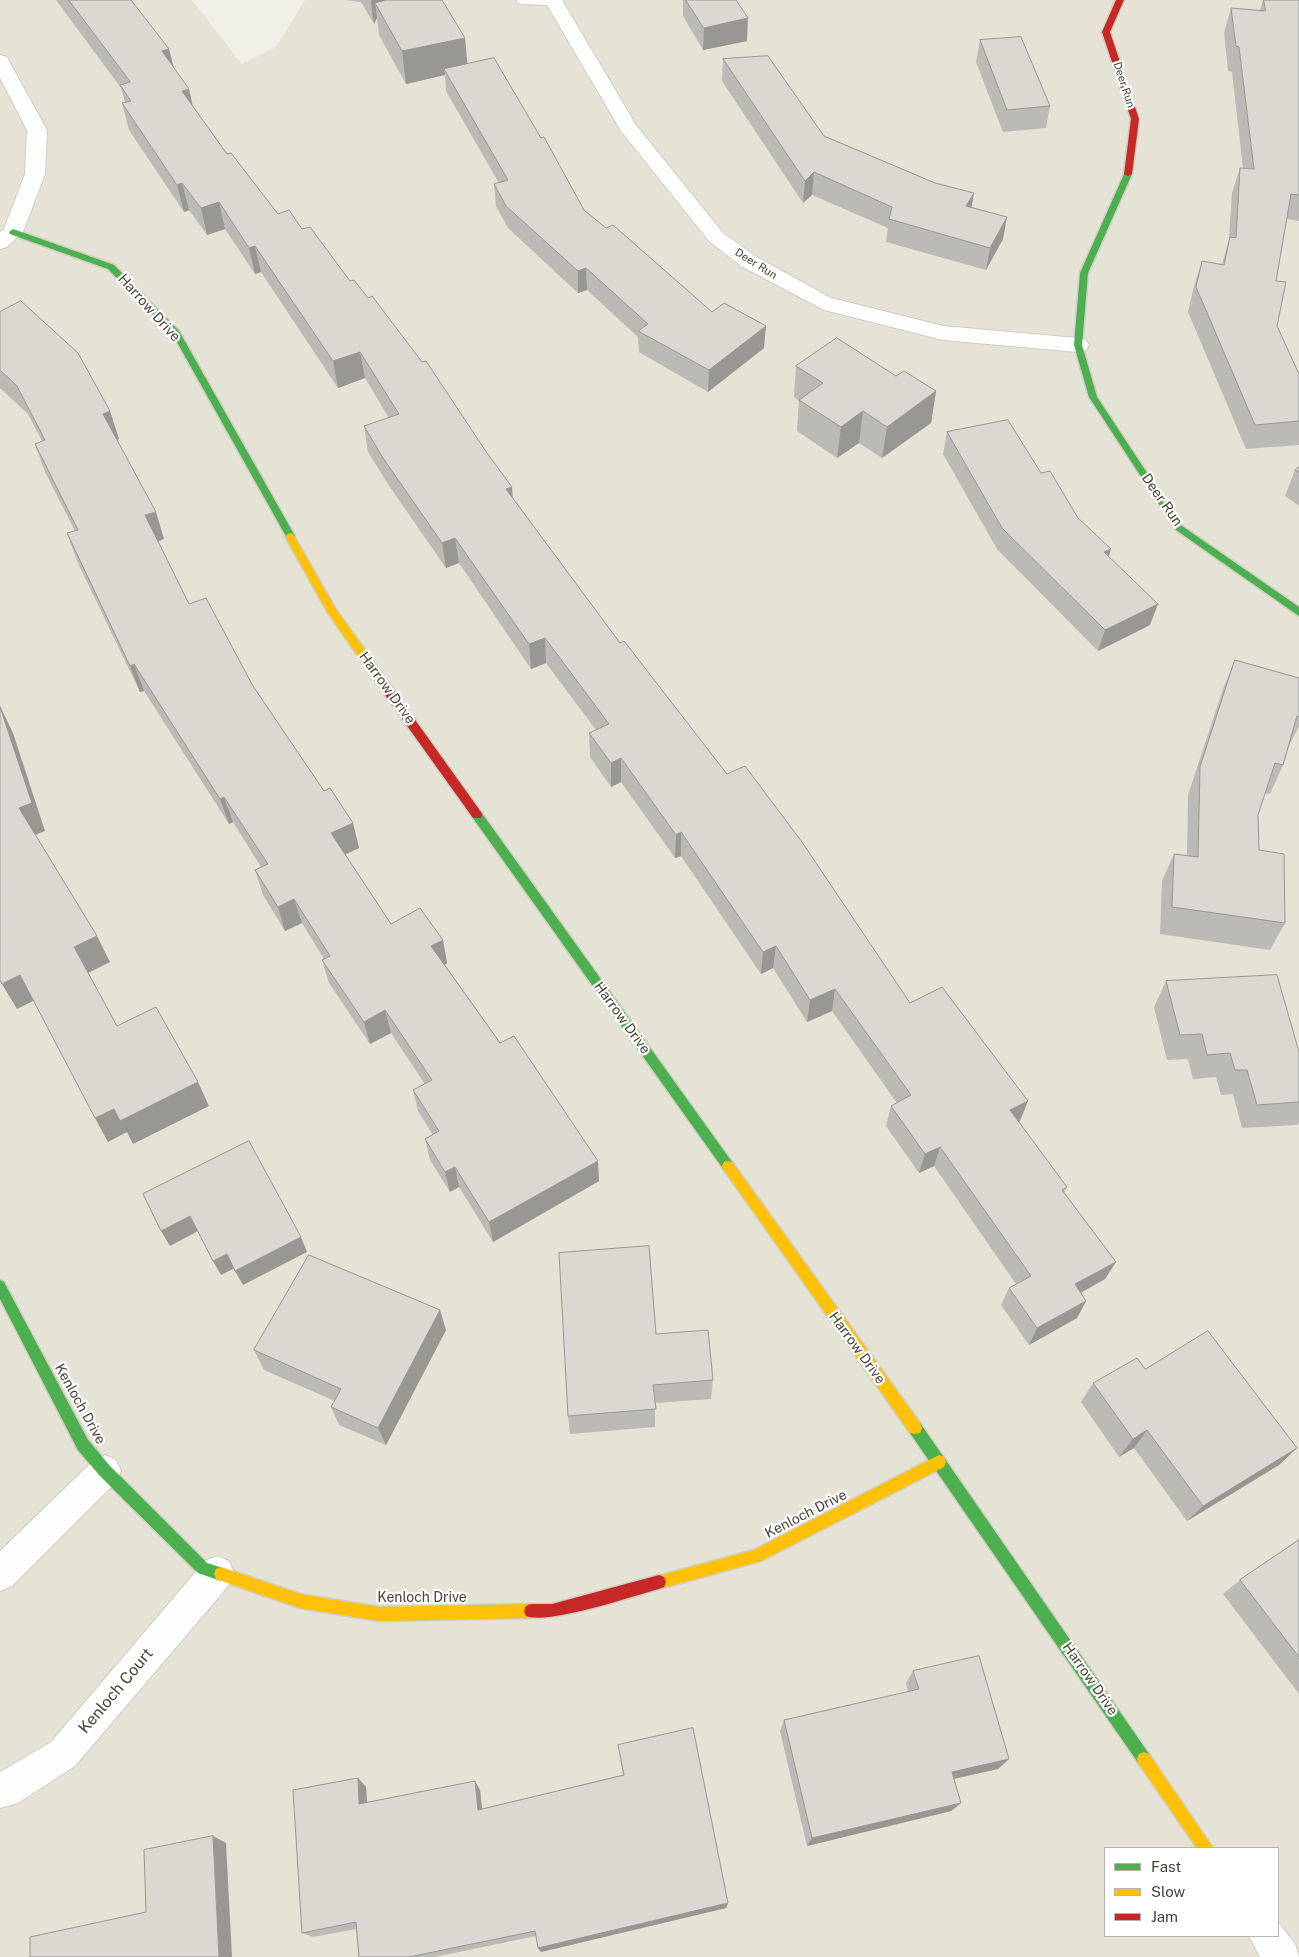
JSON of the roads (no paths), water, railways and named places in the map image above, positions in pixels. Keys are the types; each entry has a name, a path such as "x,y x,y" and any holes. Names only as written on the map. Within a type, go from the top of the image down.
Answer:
{"street":[{"path":"525,0 544,0"},
{"name":"Deer Run","path":"553,0 628,127 716,237 748,261 824,303 943,333 1078,345"},
{"name":"Deer Run","path":"1120,0 1106,32 1135,120 1130,169 1084,273 1078,345 1093,397 1179,528 1299,612"},
{"path":"0,61 37,130 35,174 7,237"},
{"name":"Harrow Drive","path":"7,237 111,267 176,333 331,610 939,1462 1205,1847"},
{"name":"Kenloch Drive","path":"0,1286 82,1445 105,1471 204,1568 300,1602 379,1614 552,1611 756,1556 939,1462"},
{"path":"0,1574 105,1471"},
{"name":"Kenloch Court","path":"0,1790 5,1790 63,1754 217,1573"},
{"path":"1268,1937 1282,1957"}]}
